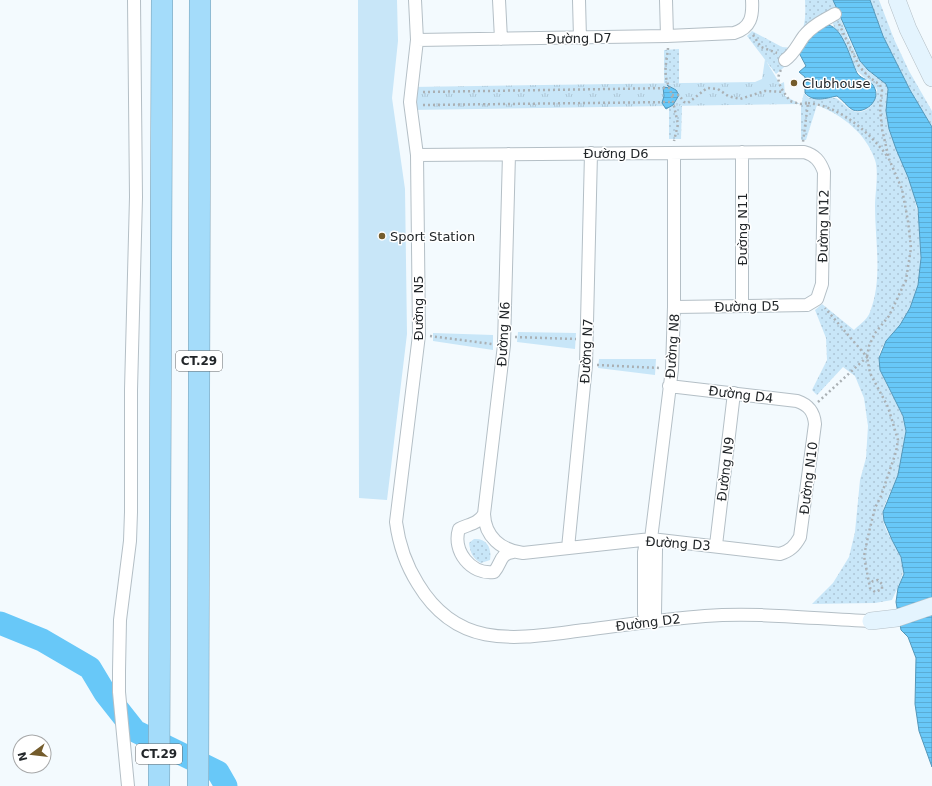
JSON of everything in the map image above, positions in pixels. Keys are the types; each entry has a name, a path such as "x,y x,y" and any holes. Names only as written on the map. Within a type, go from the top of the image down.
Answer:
{"highway":[{"name":"CT.29","path":"159,786 162,0"},
{"name":"CT.29","path":"198,786 200,0"}],"street":[{"path":"128,786 123,721 119,692 120,635 131,526 131,390 136,197 134,0"},
{"name":"Đường N5","path":"415,0 417,40 410,92 410,106 417,155 419,335 396,522 402,554 410,571 434,607"},
{"path":"499,0 501,39"},
{"path":"579,0 580,38"},
{"path":"666,0 667,36"},
{"path":"742,31 749,23 753,14 752,0"},
{"path":"897,0 908,29 932,78"},
{"path":"785,60 791,56 803,37 812,27 835,14"},
{"name":"Đường D7","path":"417,40 667,36 720,34 742,31"},
{"name":"Đường D6","path":"417,155 742,152 809,154"},
{"name":"Đường N11","path":"742,152 742,305"},
{"name":"Đường N7","path":"568,548 586,364 591,153"},
{"name":"Đường N8","path":"650,621 646,619 644,614 644,552 646,543 651,539 672,368 674,307 674,153"},
{"name":"Đường N6","path":"509,154 504,341 484,514 489,534 499,545 513,552"},
{"name":"Đường N12","path":"809,154 821,163 824,172 822,284 817,298"},
{"name":"Đường D5","path":"674,307 807,305 817,298"},
{"name":"Đường D4","path":"670,386 797,401 804,403 810,409"},
{"name":"Đường N9","path":"716,545 734,393"},
{"name":"Đường N10","path":"793,547 800,537 815,424 814,416 810,409"},
{"path":"484,514 475,523 459,530 456,538 458,548 464,557 477,571 489,573 494,572 498,567 501,557 506,553 513,552"},
{"name":"Đường D3","path":"513,552 535,552 651,539 716,545 780,554 787,552 793,547"},
{"path":"871,620 897,618 932,606"},
{"name":"Đường D2","path":"434,607 447,618 464,628 481,634 497,637 539,636 650,621 706,616 749,615 871,620"}],"path":[{"path":"835,14 859,66 869,77 880,85 882,90 880,108 882,129 889,159 902,189 911,248 906,280 889,316 875,333 869,346 867,357 870,374 888,407 898,440 896,452 881,496 875,508 864,556 870,588 875,592 882,588 882,584 878,580 873,581 870,584"},
{"path":"742,31 754,36 761,47 778,53 785,60 785,66 778,76 778,82 790,101 800,104 818,104 837,112 874,140 889,159"},
{"path":"667,36 666,77 678,124 673,142 674,153"},
{"path":"410,92 670,88"},
{"path":"672,96 678,95 684,102 688,103 707,88 718,89 728,96 740,99 765,90 784,92"},
{"path":"410,106 672,102"},
{"path":"808,103 803,128 809,154"},
{"path":"817,298 867,357"},
{"path":"419,335 504,341 587,339"},
{"path":"810,409 867,357"},
{"path":"586,364 672,368"}],"green space":[{"name":"Sport Station","path":"358,0 397,0 398,41 392,98 405,189 407,334 387,500 359,498"},
{"path":"805,0 833,0 859,59 863,65 886,84 888,91 887,119 912,189 920,226 921,251 918,283 915,296 904,320 883,345 879,355 884,378 904,421 906,441 898,475 883,511 885,526 899,554 902,562 903,573 892,600 875,603 812,604 833,583 849,557 855,532 860,480 866,458 868,426 864,398 855,376 843,367 817,395 812,390 827,360 826,338 815,310 822,304 854,330 869,315 874,299 877,273 875,206 877,170 871,150 859,133 835,114 817,105 806,140 801,140 801,105 804,93 809,98 836,98 854,111 864,111 875,100 877,89 855,69 832,22 802,43 795,58 776,74 747,36 752,31 782,47 793,48 804,25"},
{"path":"870,0 879,0 894,39 909,71 932,111 932,127 910,90 883,36"},
{"path":"679,49 679,83 664,83 664,50"},
{"path":"765,59 780,84 784,82 785,96 800,104 411,110 411,87 755,82 762,79"},
{"path":"669,106 682,106 681,139 669,139"},
{"path":"518,332 576,333 575,349 517,342"},
{"path":"433,333 493,335 493,350 433,341"},
{"path":"599,359 656,359 655,375 598,368"},
{"path":"474,539 482,540 488,545 490,560 481,563 474,557 469,543"}],"water":[{"path":"833,0 870,0 883,36 910,90 932,127 932,767 919,731 915,704 916,658 908,637 901,630 896,602 898,588 904,574 901,557 884,521 883,512 898,475 906,431 903,416 880,370 879,358 886,341 900,325 910,308 918,285 921,258 918,208 908,177 889,129 886,111 888,89 886,84 868,70 860,61"},
{"path":"828,25 833,27 842,38 857,73 874,86 876,94 875,98 867,108 858,111 853,110 837,96 816,99 805,93 805,77 799,72 806,66 798,51 810,35 818,29"},
{"path":"667,85 676,90 679,95 673,105 666,109 662,103 664,96 663,87 670,88"}],"waterway":[{"path":"0,623 42,640 90,668 105,693 135,731 218,772 226,786"}],"place":[{"name":"Clubhouse","path":"794,83"},
{"name":"Sport Station","path":"382,236"}]}
